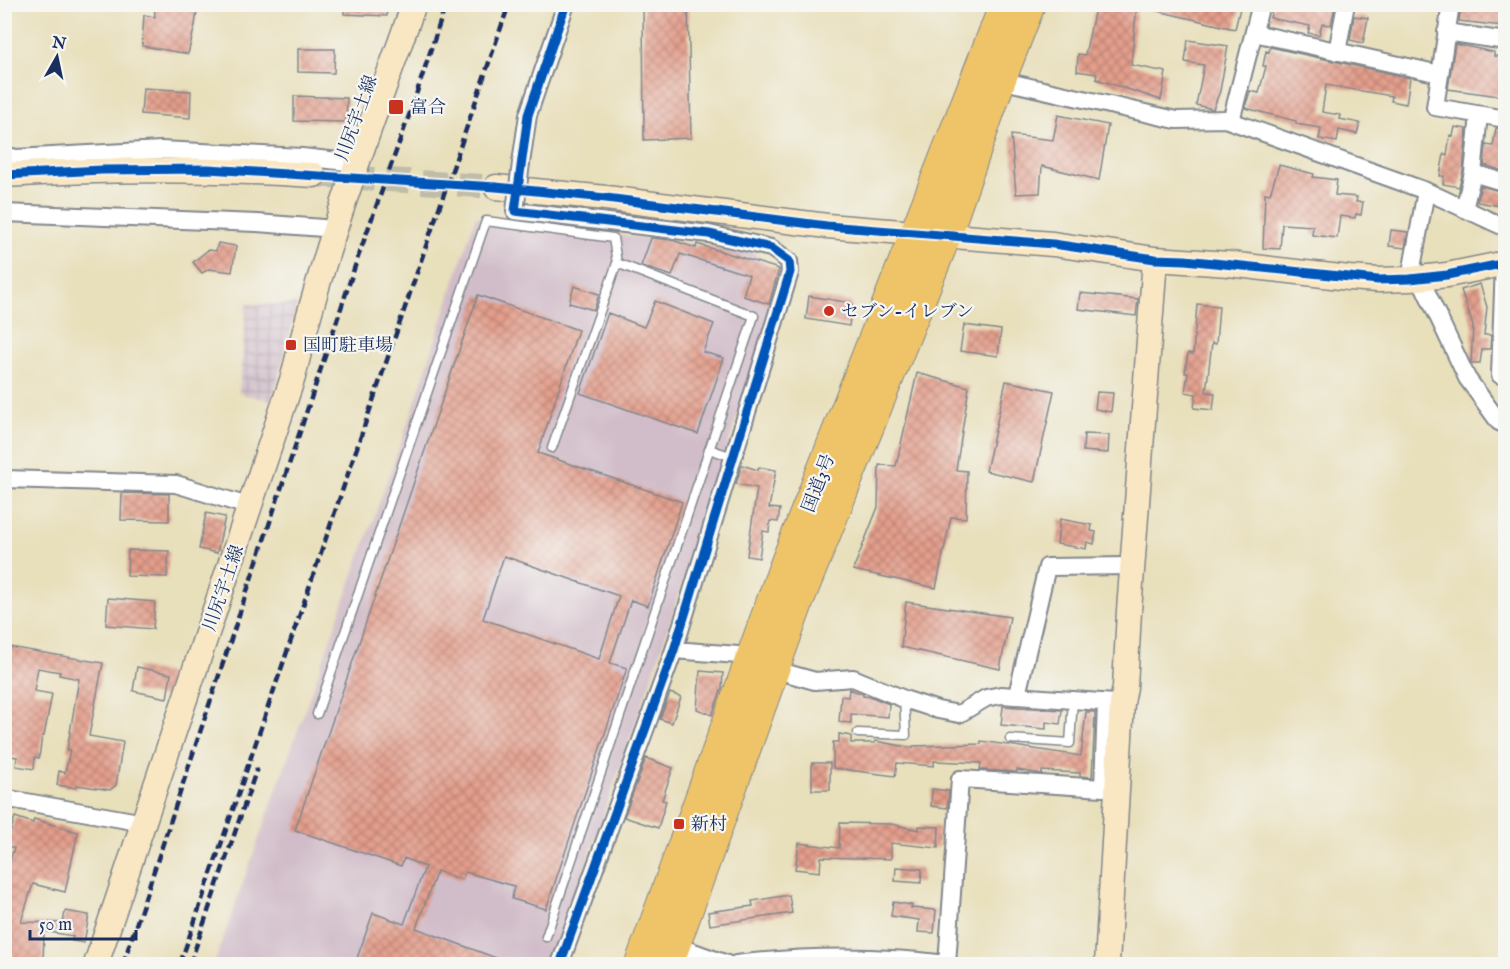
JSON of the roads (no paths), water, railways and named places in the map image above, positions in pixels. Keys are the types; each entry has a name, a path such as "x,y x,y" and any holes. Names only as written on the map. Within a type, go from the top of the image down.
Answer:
{"highway":[{"name":"国道3号","path":"641,964 763,661 799,597 989,77 1006,4"},
{"name":"国道3号","path":"989,77 1029,4"},
{"name":"国道3号","path":"671,955 763,661"}],"street":[{"name":"川尻宇土線","path":"96,964 251,507 293,377 356,163 414,4"},
{"path":"560,964 674,650 790,272 789,261 771,248 709,234 515,211 528,115 566,4"},
{"path":"1231,121 1261,4"},
{"path":"1337,52 1346,4"},
{"path":"1450,4 1435,106 1506,119"},
{"path":"1446,32 1506,41"},
{"path":"1254,33 1440,74"},
{"path":"989,77 1176,120 1225,119 1426,191 1506,228"},
{"path":"1464,209 1473,173 1479,115"},
{"path":"4,155 16,158 161,150 302,157 356,163"},
{"path":"4,175 153,169 208,169 314,175"},
{"path":"1473,173 1506,183"},
{"path":"496,187 606,198 826,226 1053,244 1155,259 1229,264 1349,278 1415,279 1505,263 1500,375"},
{"path":"1426,191 1415,279 1467,378 1500,422 1506,425"},
{"path":"4,213 257,223 336,229"},
{"path":"671,955 727,964 806,959 867,959 947,964 960,779 1103,788 1114,703 1125,687 1155,259"},
{"path":"4,479 176,484 251,507"},
{"path":"1017,695 1047,567 1132,566"},
{"path":"674,650 763,661 790,674 815,681 853,678 862,680 904,699 959,714 986,698 1001,695 1114,703"},
{"path":"1107,964 1114,703"},
{"path":"5,801 144,822"}],"lane":[{"path":"317,714 486,221 613,238 617,263 552,448"},
{"path":"546,938 754,316 617,263"},
{"path":"709,449 733,457"},
{"path":"858,733 906,735 904,699"},
{"path":"1010,739 1070,742 1073,700"}],"tunnel":[{"path":"314,175 496,187"}],"railway":[{"path":"123,964 358,257 446,4"},
{"path":"180,964 509,4"},
{"path":"190,964 257,768"}],"place":[{"name":"富合","path":"396,107"},
{"name":"セブン-イレブン","path":"829,311"},
{"name":"国町駐車場","path":"291,345"},
{"name":"新村","path":"679,824"}]}
